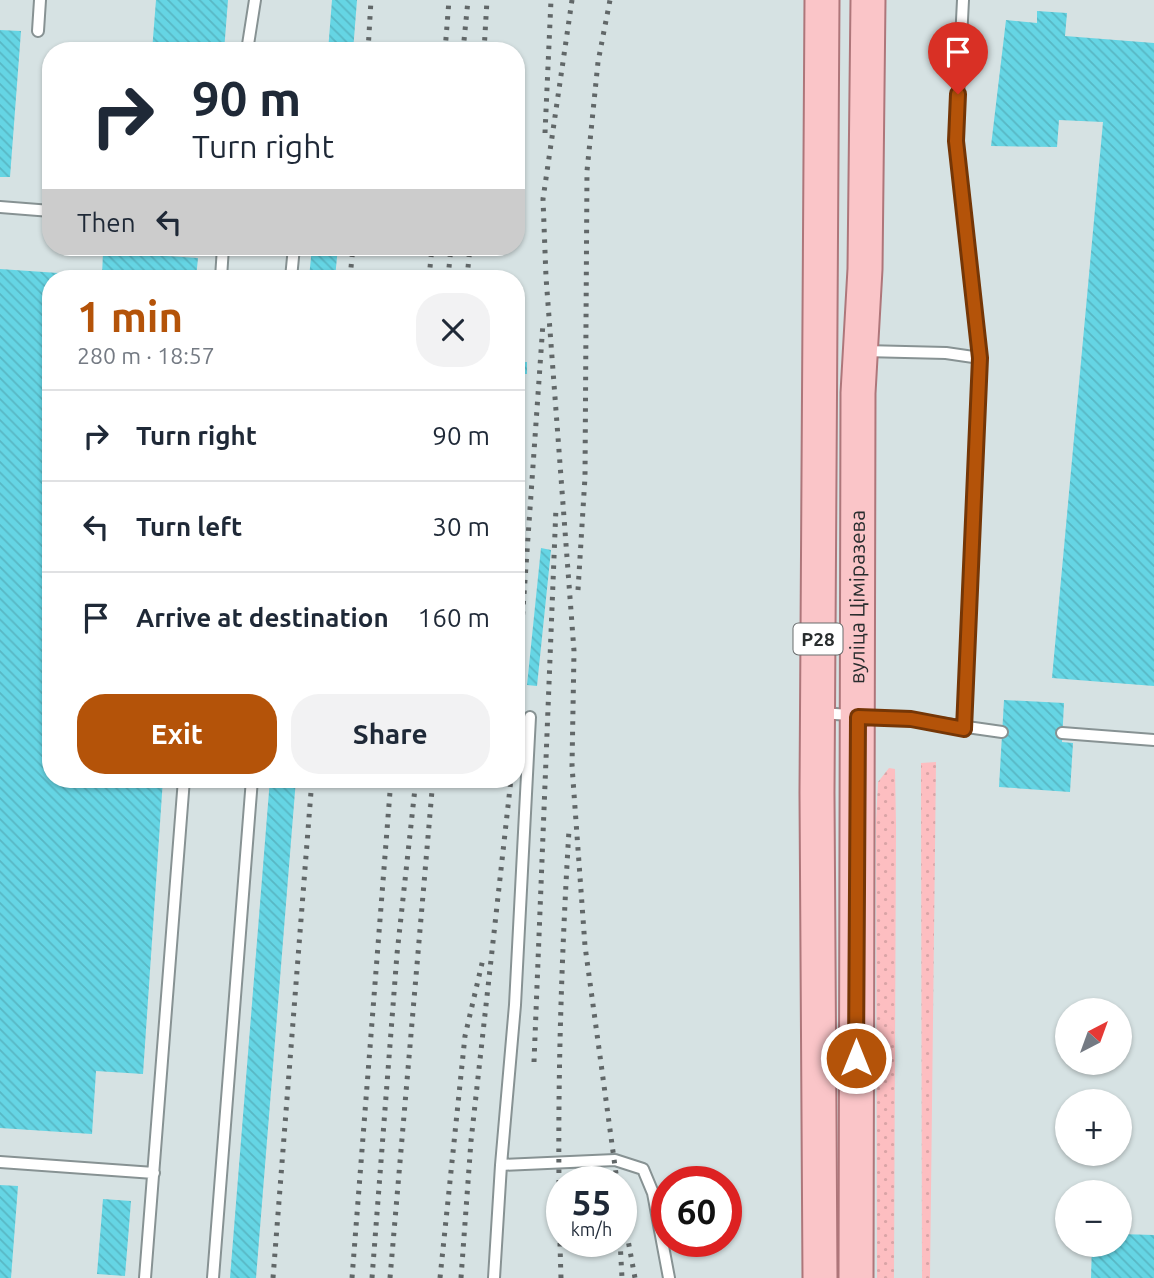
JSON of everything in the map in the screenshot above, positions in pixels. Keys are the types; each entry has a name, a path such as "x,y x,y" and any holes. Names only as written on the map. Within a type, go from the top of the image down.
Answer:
{"main road":[{"name":"вуліца Ціміразева","path":"820,1278 817,713 822,0"},
{"name":"вуліца Ціміразева","path":"856,1278 860,351 865,269 868,0"}],"lane":[{"path":"38,31 40,0"},
{"path":"248,42 255,0"},
{"path":"963,0 956,141 980,358 964,729"},
{"path":"0,207 42,210"},
{"path":"860,351 946,353 980,358"},
{"path":"817,713 911,719 964,729 1002,732"},
{"path":"494,1278 515,1005 530,717"},
{"path":"1062,733 1154,740"},
{"path":"145,1278 183,788"},
{"path":"213,1278 251,788"},
{"path":"501,1165 615,1160 643,1169 653,1193 669,1278"},
{"path":"0,1163 155,1173"}],"shaded area":[{"path":"936,762 930,1278 922,1278 921,763"},
{"path":"889,768 895,769 896,826 894,1278 877,1278 876,821 878,782"}],"building":[{"path":"156,0 228,0 225,42 153,42"},
{"path":"332,0 357,0 354,42 329,42"},
{"path":"1037,11 1067,13 1065,36 1154,43 1154,686 1052,678 1103,122 1059,120 1057,147 991,146 1006,20 1037,23"},
{"path":"0,30 21,31 10,177 0,177"},
{"path":"103,256 198,258 197,270 102,270"},
{"path":"311,256 337,256 336,270 310,270"},
{"path":"0,269 42,272 42,788 162,788 143,1074 96,1071 92,1134 0,1128"},
{"path":"541,548 551,550 537,686 527,685"},
{"path":"1004,700 1064,703 1062,742 1073,743 1070,792 999,787"},
{"path":"269,788 295,788 256,1278 230,1278"},
{"path":"0,1185 18,1186 11,1278 0,1278"},
{"path":"103,1199 131,1201 125,1276 97,1274"},
{"path":"1132,1234 1154,1235 1154,1278 1091,1278 1092,1257 1132,1257"}],"railway":[{"path":"369,42 371,0"},
{"path":"446,42 449,0"},
{"path":"464,42 468,0"},
{"path":"485,42 487,0"},
{"path":"545,133 551,0"},
{"path":"572,0 543,199 546,277 574,651 572,766 585,946 615,1166"},
{"path":"578,590 585,477 587,171 598,62 610,0"},
{"path":"351,270 352,256"},
{"path":"430,270 431,256"},
{"path":"449,270 450,256"},
{"path":"468,270 469,256"},
{"path":"525,580 543,323"},
{"path":"534,1062 556,507"},
{"path":"273,1278 311,788"},
{"path":"352,1278 390,788"},
{"path":"372,1278 397,954 415,788"},
{"path":"390,1278 432,788"},
{"path":"461,1278 471,1141 510,788"},
{"path":"561,1278 560,1054 569,830"},
{"path":"440,1278 465,1036 483,959"},
{"path":"621,1257 622,1278"},
{"path":"631,1257 635,1278"}],"route":[{"path":"856,1058 858,717 911,719 964,729 980,358 956,141 958,94"}]}
